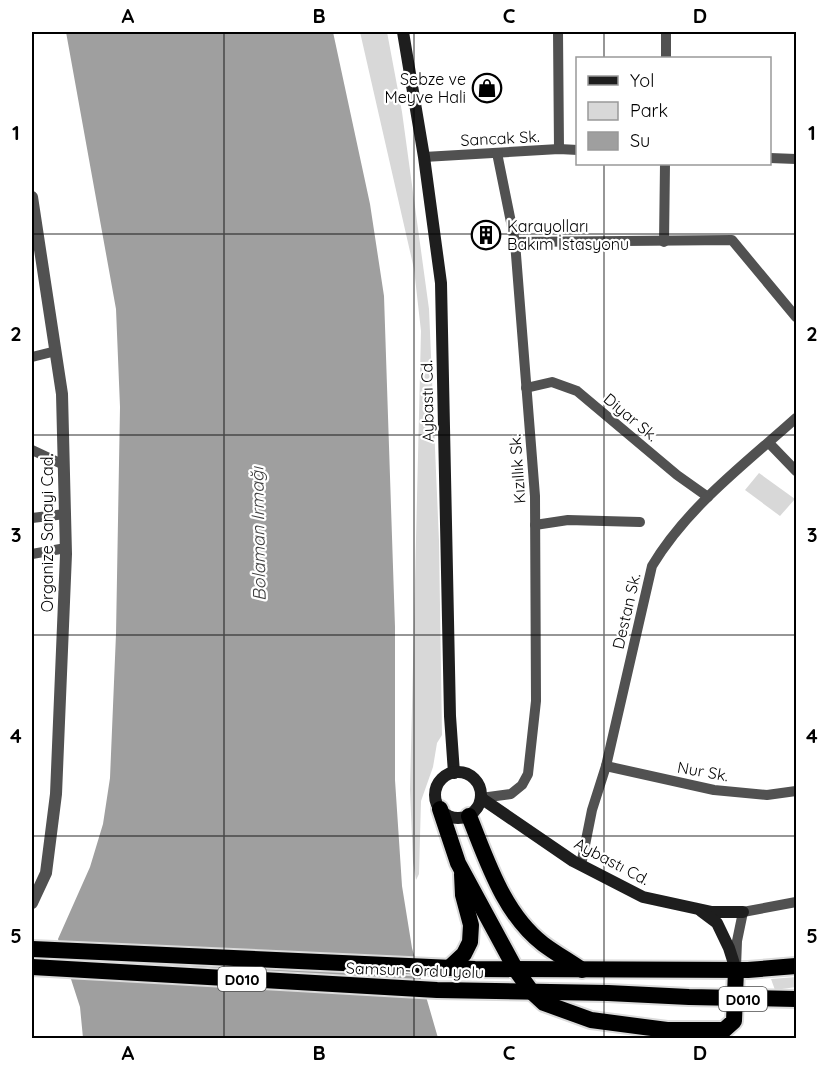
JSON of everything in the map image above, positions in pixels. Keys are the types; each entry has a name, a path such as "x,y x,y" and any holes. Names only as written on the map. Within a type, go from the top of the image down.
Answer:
{"highway":[{"path":"440,809 462,870 516,970 544,1004 591,1020 667,1030 724,1030 734,1021 736,970"},
{"path":"469,816 493,876 515,916 542,943 583,970"},
{"path":"444,968 464,954 470,942 471,926 463,894 462,870"},
{"name":"Samsun-Ordu yolu","path":"32,949 516,970 736,970 796,966"},
{"name":"Samsun-Ordu yolu","path":"39,968 437,990 796,999"}],"main road":[{"name":"Aybastı Cd.","path":"403,32 424,157 441,283 450,716 454,772"},
{"path":"454,772 468,774 481,791 481,798 475,811 469,816 453,818 440,809 436,803 437,787 441,780 454,772"},
{"name":"Aybastı Cd.","path":"481,798 581,865 643,897 712,912 743,912"},
{"path":"699,909 717,923 736,970"}],"street":[{"path":"558,32 559,149"},
{"path":"666,32 666,57"},
{"name":"Sancak Sk.","path":"424,157 576,150"},
{"name":"Kızıllık Sk.","path":"481,798 511,794 522,785 528,774 536,701 535,525 526,388 515,242 496,153"},
{"path":"771,158 796,159"},
{"path":"664,242 665,165"},
{"name":"Organize Sanayi Cad.","path":"32,197 35,237 62,394 66,548 56,794 46,873 32,903"},
{"path":"515,242 732,240 796,316"},
{"path":"32,357 56,351"},
{"name":"Diyar Sk.","path":"526,388 552,382 577,391 677,475 708,497"},
{"name":"Destan Sk.","path":"581,865 592,810 606,766 652,566 665,545 722,482 796,418"},
{"path":"769,443 796,471"},
{"path":"32,450 64,465"},
{"path":"32,518 65,514"},
{"path":"535,525 568,520 640,522"},
{"path":"32,554 66,548"},
{"name":"Nur Sk.","path":"606,766 714,790 767,795 796,791"},
{"path":"736,970 737,941 743,912 796,902"}],"green space":[{"path":"360,32 387,32 402,112 429,309 439,541 442,735 437,743 433,767 421,801 419,874 416,880 410,790 421,331 414,269"},
{"path":"759,473 795,499 780,516 745,490"},
{"path":"796,977 796,987 775,990 771,979"}],"water":[{"name":"Bolaman Irmağı","path":"66,32 333,32 370,204 384,296 395,627 395,780 402,886 412,948 438,1038 83,1038 80,1007 58,939 90,867 103,824 110,778 116,634 120,407 116,309"}],"place":[{"name":"Sebze ve Meyve Hali","path":"487,88"},
{"name":"Karayolları Bakım İstasyonu","path":"486,235"}]}
